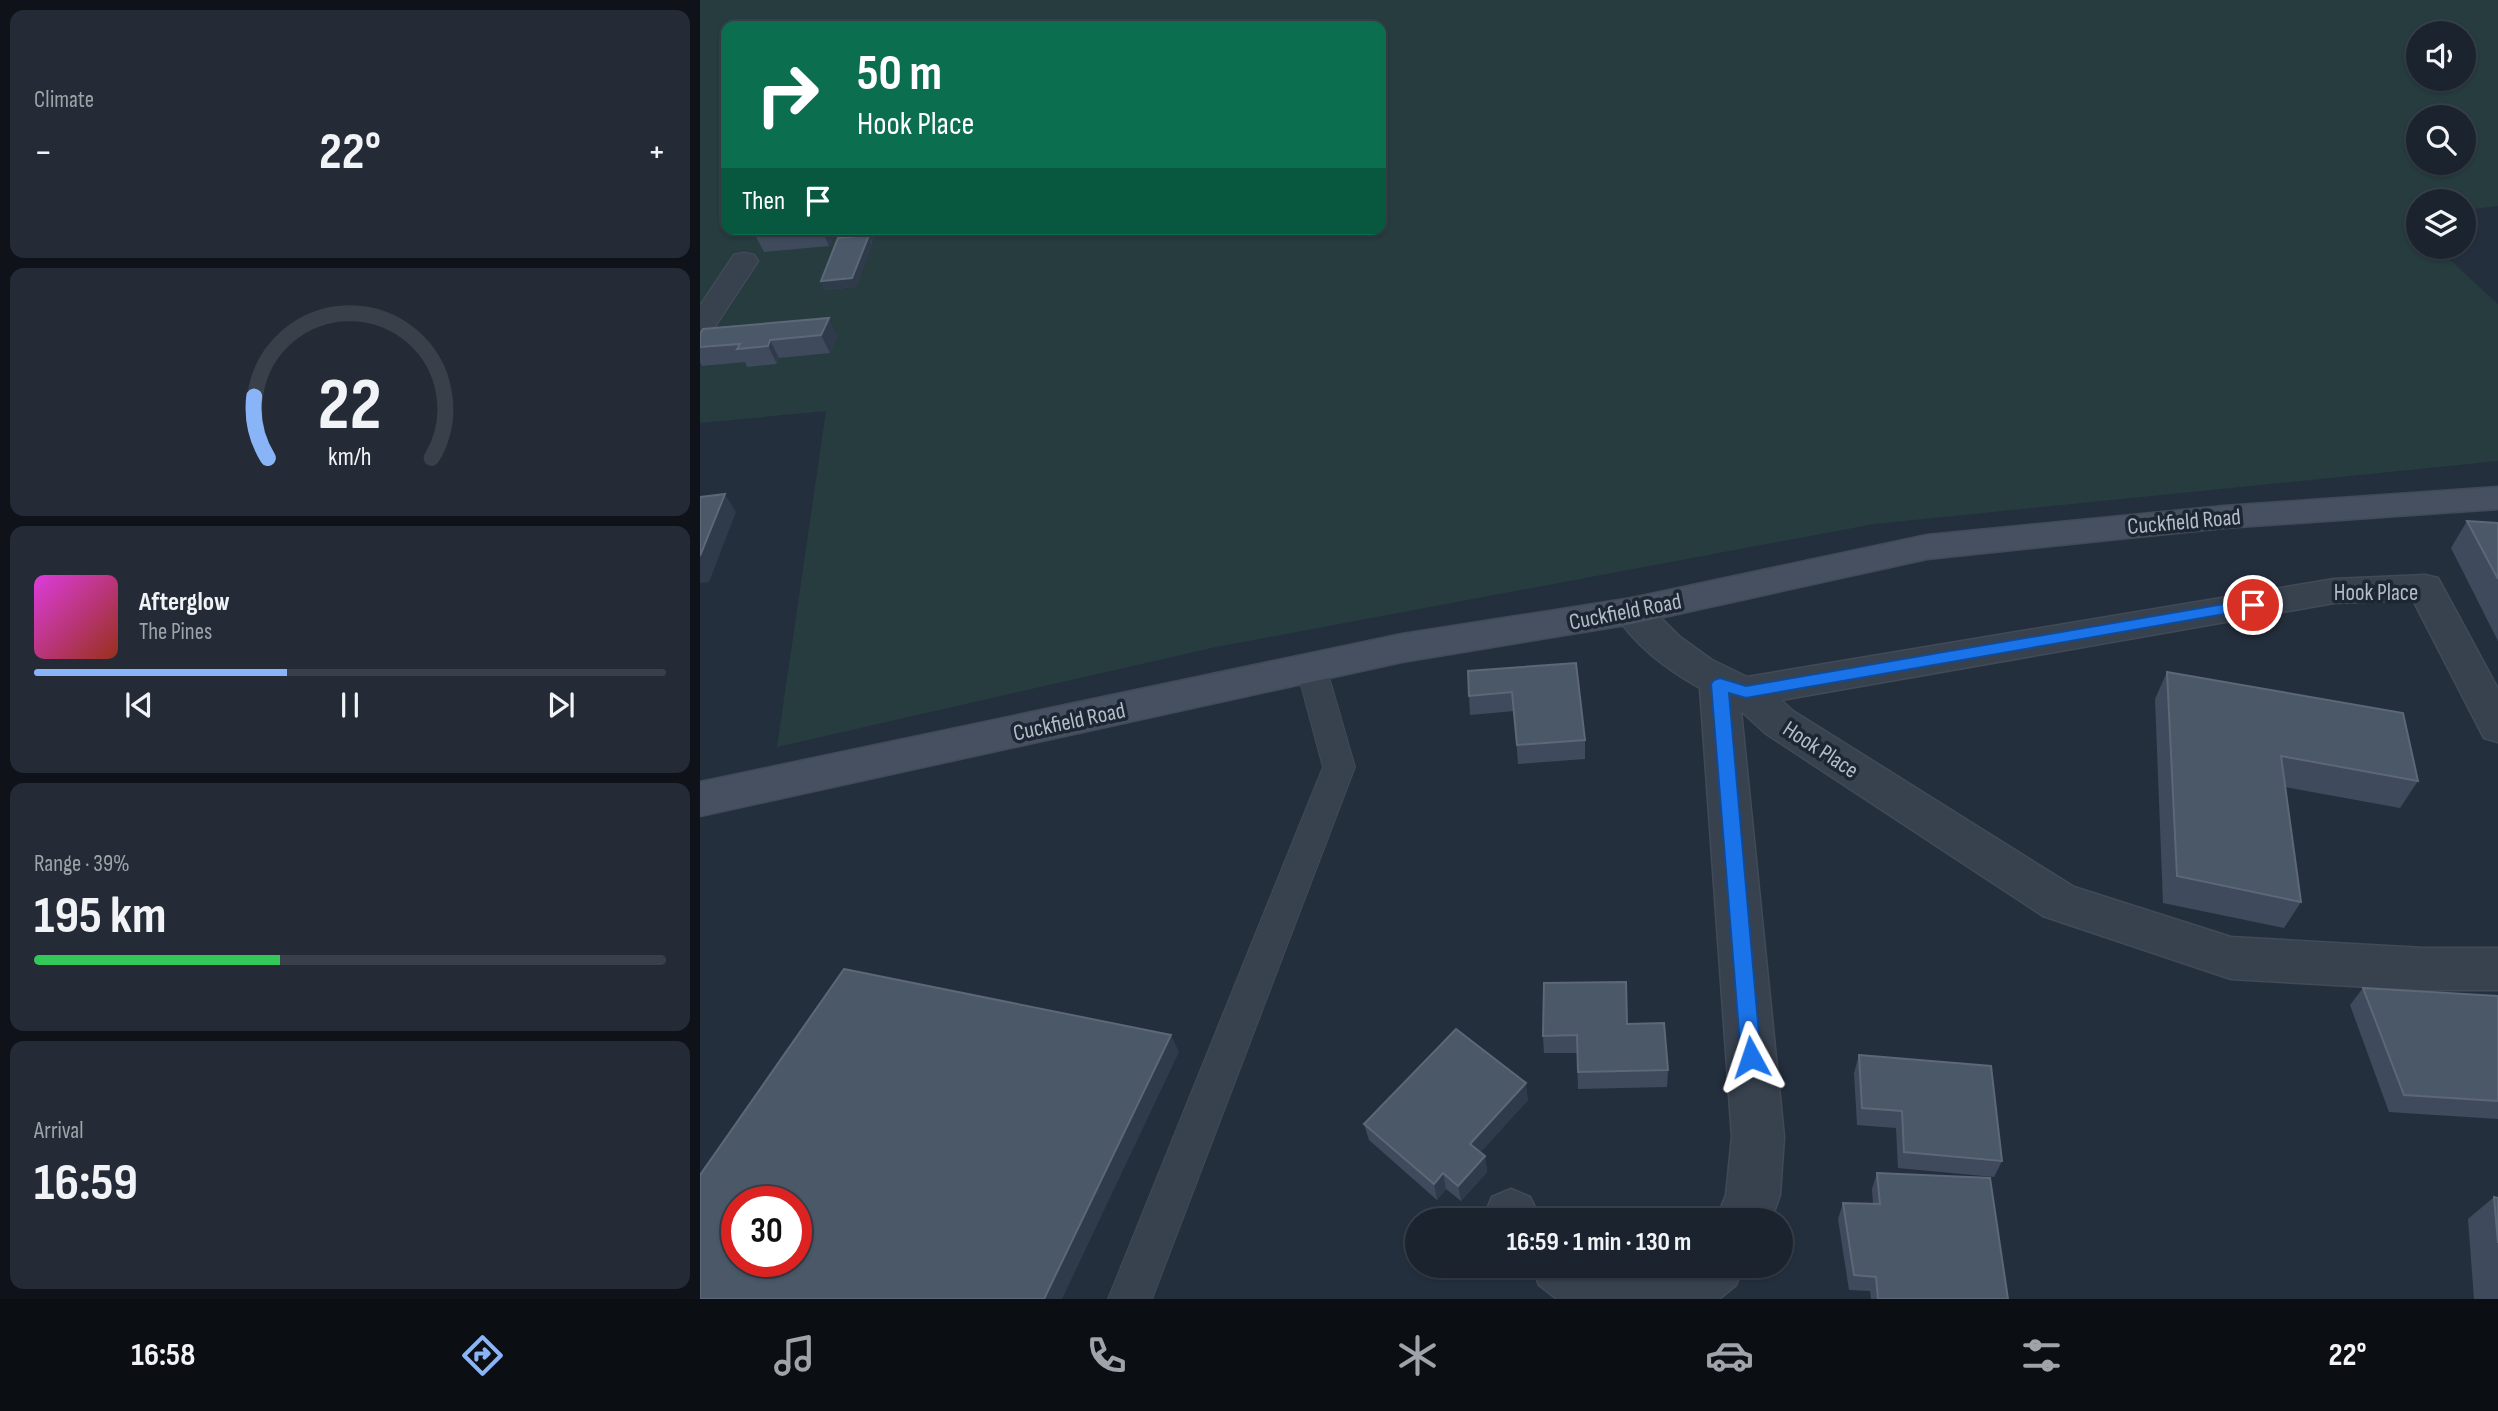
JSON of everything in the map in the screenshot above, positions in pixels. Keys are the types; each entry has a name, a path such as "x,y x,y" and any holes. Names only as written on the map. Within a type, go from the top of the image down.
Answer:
{"main road":[{"name":"Cuckfield Road","path":"700,800 1312,670 1402,648 1632,611 1927,547 2224,517 2498,498"}],"street":[{"path":"700,328 744,261"},
{"name":"Hook Place","path":"1733,688 2334,591 2426,587 2498,727"},
{"path":"1632,611 1640,627 1733,688 1758,1137 1752,1195 1747,1208"},
{"name":"Hook Place","path":"1733,688 1779,722 2059,902 2231,958 2423,969 2498,969"},
{"path":"1576,1278 1585,1285 1626,1299"},
{"path":"1633,1299 1670,1291 1698,1278"}],"lane":[{"path":"1130,1299 1339,767 1312,670"}],"green space":[{"path":"700,0 2498,0 2498,206 2476,209 2476,189 2406,189 2404,216 2406,259 2449,259 2498,304 2498,461 1874,524 1216,647 777,747 826,411 700,423"}],"building":[{"path":"869,235 852,278 821,281 838,238"},
{"path":"829,318 821,335 770,340 768,346 737,349 740,344 700,347 700,334 703,329"},
{"path":"725,494 700,556 700,497"},
{"path":"2467,521 2498,523 2498,579"},
{"path":"1576,663 1585,740 1517,745 1512,692 1469,696 1468,671"},
{"path":"2167,672 2403,713 2418,781 2281,756 2301,902 2177,876"},
{"path":"844,969 1171,1035 1044,1299 700,1299 700,1175"},
{"path":"1626,982 1627,1024 1664,1023 1668,1070 1578,1072 1577,1035 1543,1036 1544,983"},
{"path":"2363,988 2498,996 2498,1101 2404,1095"},
{"path":"1456,1029 1526,1083 1470,1144 1485,1156 1458,1186 1443,1173 1434,1184 1364,1124"},
{"path":"1859,1055 1991,1066 2002,1161 1904,1152 1902,1111 1862,1108"},
{"path":"1877,1173 1990,1178 2008,1299 1878,1299 1876,1277 1854,1275 1843,1203 1880,1204"},
{"path":"2494,1197 2498,1198 2498,1243"}],"route":[{"path":"1751,1057 1720,684 1746,692 2253,605"}]}
